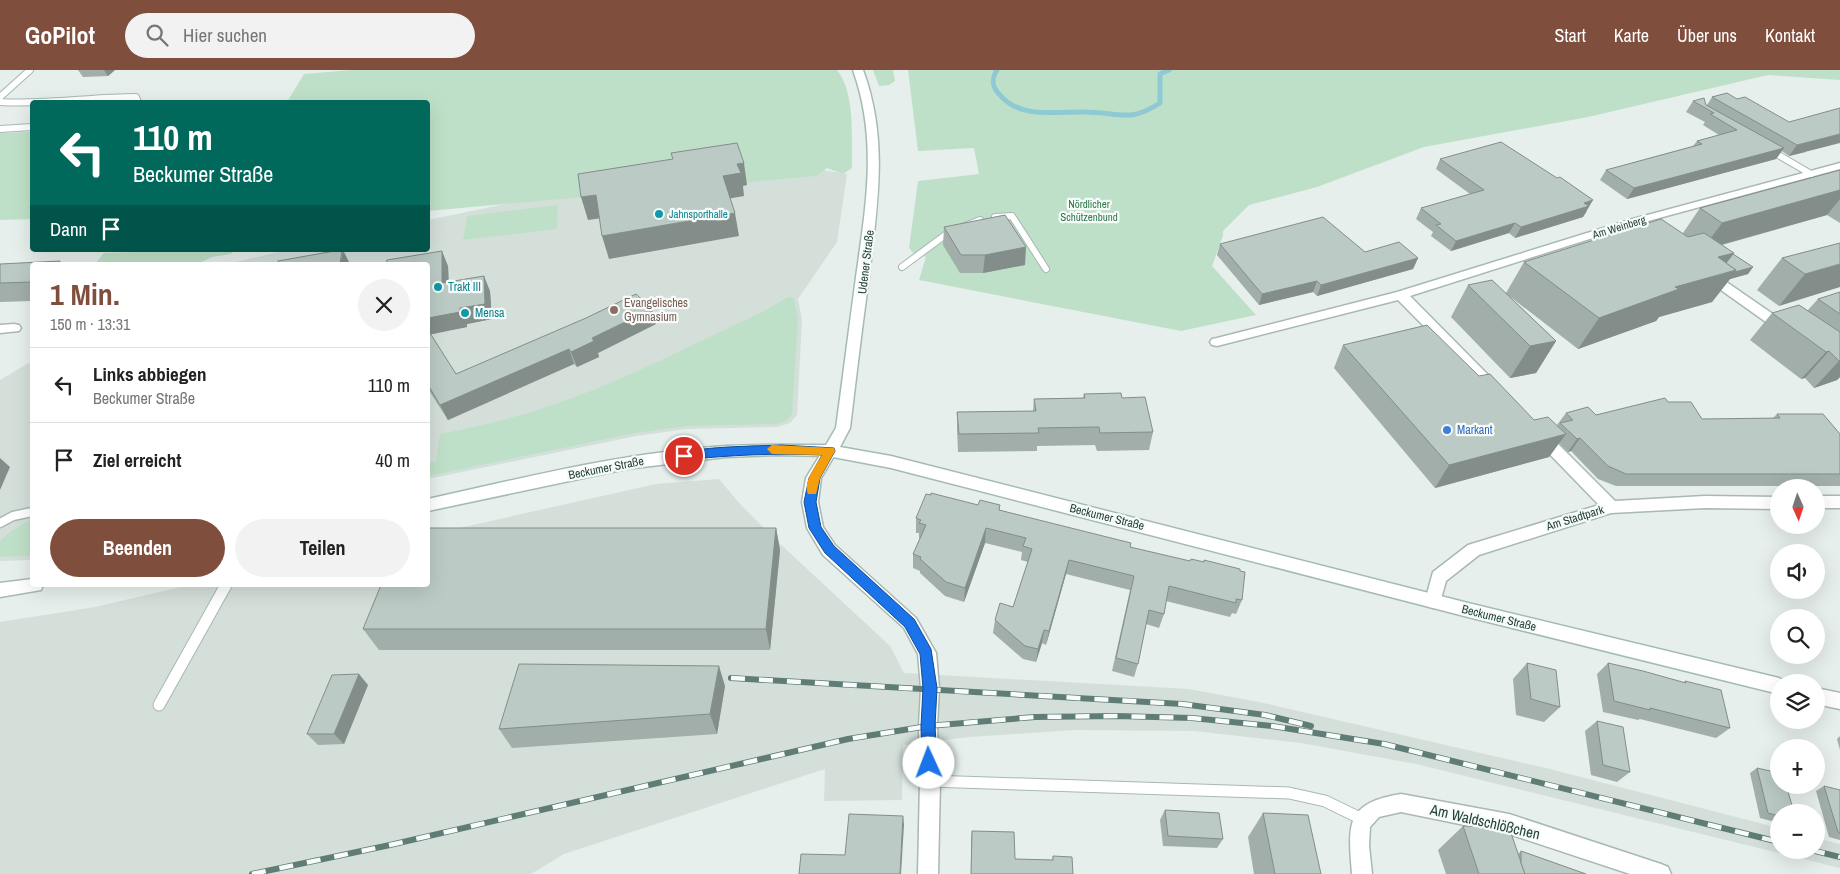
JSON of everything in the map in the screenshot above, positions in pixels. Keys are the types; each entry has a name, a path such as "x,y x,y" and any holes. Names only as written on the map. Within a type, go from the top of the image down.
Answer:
{"street":[{"name":"Udener Straße","path":"859,73 870,113 875,148 874,186 864,278 844,428 814,478 810,502 815,528 830,550 910,623 927,653 930,688 928,726 930,781 928,874"},
{"name":"Am Weinberg","path":"1217,342 1401,295 1633,222 1811,174 1837,170"},
{"path":"1633,222 1649,233"},
{"path":"1697,267 1792,334"},
{"path":"1401,295 1504,399"},
{"path":"1532,427 1611,507"},
{"name":"Beckumer Straße","path":"430,505 628,462 721,452 781,449 830,451 900,465 1433,601 1770,684"},
{"name":"Am Stadtpark","path":"1433,601 1439,576 1474,550 1611,507 1705,502 1770,502"},
{"path":"1825,502 1840,502"},
{"path":"0,590 30,586"},
{"path":"1825,698 1840,701"},
{"name":"Am Waldschlößchen","path":"1362,819 1372,809 1386,805 1401,804 1509,824 1661,874"},
{"path":"1362,819 1359,832 1362,874"}],"lane":[{"path":"0,97 30,70"},
{"path":"68,100 119,97 136,97 137,100"},
{"path":"0,102 30,102"},
{"path":"0,129 30,127"},
{"path":"1761,145 1811,174"},
{"path":"902,267 944,234 967,222 1012,216 1046,269"},
{"path":"0,523 13,516 30,512"},
{"path":"159,705 225,587"},
{"path":"930,781 1289,793 1325,801 1362,819"}],"shaded area":[{"name":"Evangelisches Gymnasium","path":"756,159 847,174 837,242 798,299 802,320 797,415 790,423 777,427 687,429 636,436 430,479 430,262 236,262 278,252 430,252 430,220 577,189"},
{"path":"30,362 30,560 0,561 0,380"},
{"path":"719,479 740,504 777,541 890,646 904,673 1189,689 1259,702 1546,768 1770,826 1770,851 1416,764 1301,743 1194,731 1074,730 970,737 903,745 902,800 824,801 825,769 564,854 531,874 0,874 0,622 95,607 180,587 430,587 430,535 656,484"},
{"path":"1825,840 1840,844 1840,868 1803,859 1825,859"}],"green space":[{"path":"351,70 837,70 843,80 850,104 852,168 843,174 827,168 816,176 430,211 430,100 288,100 304,74"},
{"path":"873,70 893,70 895,81 889,85 879,86"},
{"name":"Nördlicher Schützenbund","path":"908,70 1840,70 1840,80 1768,75 1588,117 1424,147 1317,187 1249,205 1223,231 1212,266 1256,315 1181,331 919,280 926,257 913,253 909,248 918,181 979,174 974,148 918,151"},
{"path":"30,132 30,219 0,220 0,133"},
{"path":"558,205 557,229 463,240 467,216"},
{"path":"232,252 231,254 212,257 201,262 96,262 104,253"},
{"path":"788,297 794,298 798,321 792,414 787,420 776,424 687,426 635,433 430,476 430,462 436,461 440,434 520,415 601,387 762,312"},
{"path":"30,520 30,556 0,557 0,541 11,531"}],"building":[{"path":"1727,93 1737,99 1745,97 1789,122 1840,108 1840,134 1797,145 1712,97"},
{"path":"1704,98 1706,105 1784,148 1634,188 1606,170 1702,144 1697,141 1737,130 1710,114 1714,113 1693,101"},
{"path":"1501,142 1557,178 1560,177 1593,200 1584,203 1589,206 1521,227 1515,223 1456,241 1436,225 1441,224 1421,208 1484,190 1440,159"},
{"path":"737,143 744,163 737,164 741,173 723,176 735,213 602,236 596,195 581,197 578,174 673,159 671,153"},
{"path":"1840,170 1840,190 1722,223 1700,208"},
{"path":"1005,215 1026,247 985,255 961,255 944,227"},
{"path":"1323,217 1365,252 1399,242 1418,258 1321,285 1317,281 1262,294 1220,244"},
{"path":"1661,219 1688,237 1704,233 1734,253 1718,257 1736,270 1675,287 1679,289 1599,318 1524,262"},
{"path":"1840,243 1840,264 1805,274 1782,258"},
{"path":"442,251 442,283 484,276 485,304 460,308 460,312 430,318 430,262 387,262 387,260"},
{"path":"330,252 342,252 340,262 278,261"},
{"path":"1733,254 1753,267 1735,272 1736,270 1726,263"},
{"path":"30,262 30,282 0,283 0,264"},
{"path":"1492,280 1556,341 1530,346 1468,285"},
{"path":"1840,292 1840,314 1818,299"},
{"path":"636,294 652,309 592,338 594,341 571,352 569,349 440,405 430,388 430,333 456,374 586,318"},
{"path":"1799,305 1840,332 1840,361 1829,351 1826,352 1772,313"},
{"path":"1427,325 1479,376 1490,374 1534,420 1548,417 1566,434 1449,465 1343,345"},
{"path":"1121,393 1122,398 1145,397 1153,432 1100,433 1099,427 1038,428 1039,433 959,434 957,412 1036,411 1034,399 1085,398 1084,394"},
{"path":"1665,398 1668,402 1691,402 1702,419 1780,418 1777,414 1823,414 1840,434 1840,474 1626,474 1608,466 1580,438 1577,439 1560,423 1573,420 1566,413 1588,407 1596,415"},
{"path":"931,493 978,505 980,500 1000,505 999,510 1131,543 1130,547 1190,561 1191,559 1204,562 1204,560 1240,569 1240,571 1245,572 1242,600 1236,599 1236,603 1169,586 1164,614 1149,610 1138,664 1116,658 1134,576 1069,560 1049,631 1044,630 1038,649 1025,646 995,620 1000,603 1013,607 1032,549 1023,546 1026,538 986,528 965,588 946,582 920,559 921,557 913,554 926,525 919,523 921,520 916,518 926,494 931,495"},
{"path":"430,528 776,528 766,629 363,629 380,587 430,587"},
{"path":"1527,663 1556,670 1560,707 1531,699"},
{"path":"1608,663 1721,690 1730,728 1614,701"},
{"path":"519,664 719,666 710,714 499,729"},
{"path":"359,674 334,734 307,734 332,675"},
{"path":"1597,721 1623,727 1630,772 1603,765"},
{"path":"1757,768 1770,771 1770,794 1789,794 1792,804 1770,804 1770,814 1768,813"},
{"path":"1825,786 1840,790 1840,833 1838,832"},
{"path":"1165,810 1219,813 1223,839 1168,836"},
{"path":"1263,813 1308,815 1321,874 1275,874"},
{"path":"849,814 903,816 900,874 799,874 801,854 845,855"},
{"path":"1463,826 1509,827 1525,874 1479,874"},
{"path":"972,831 1014,832 1015,859 1053,860 1053,856 1072,857 1073,874 971,874"},
{"path":"1521,851 1586,874 1525,874 1521,863"}],"waterway":[{"path":"997,70 993,79 995,88 999,94 1017,108 1051,113 1092,112 1126,115 1143,112 1160,103 1160,74 1169,70"}],"railway":[{"path":"731,678 1182,704 1265,715 1311,726"},
{"path":"252,874 390,845 848,739 928,726 1035,717 1117,716 1192,718 1272,726 1384,744 1770,840"},
{"path":"1825,853 1840,857"}],"slow traffic":[{"path":"772,449 830,451 814,478 812,491"}],"place":[{"name":"Jahnsporthalle","path":"659,214"},
{"name":"Trakt III","path":"438,287"},
{"name":"Evangelisches Gymnasium","path":"614,310"},
{"name":"Mensa","path":"465,313"},
{"name":"Markant","path":"1447,430"}],"route":[{"path":"684,456 781,449 830,451 814,478 810,502 815,528 830,550 910,623 927,653 930,688 929,763"}]}
